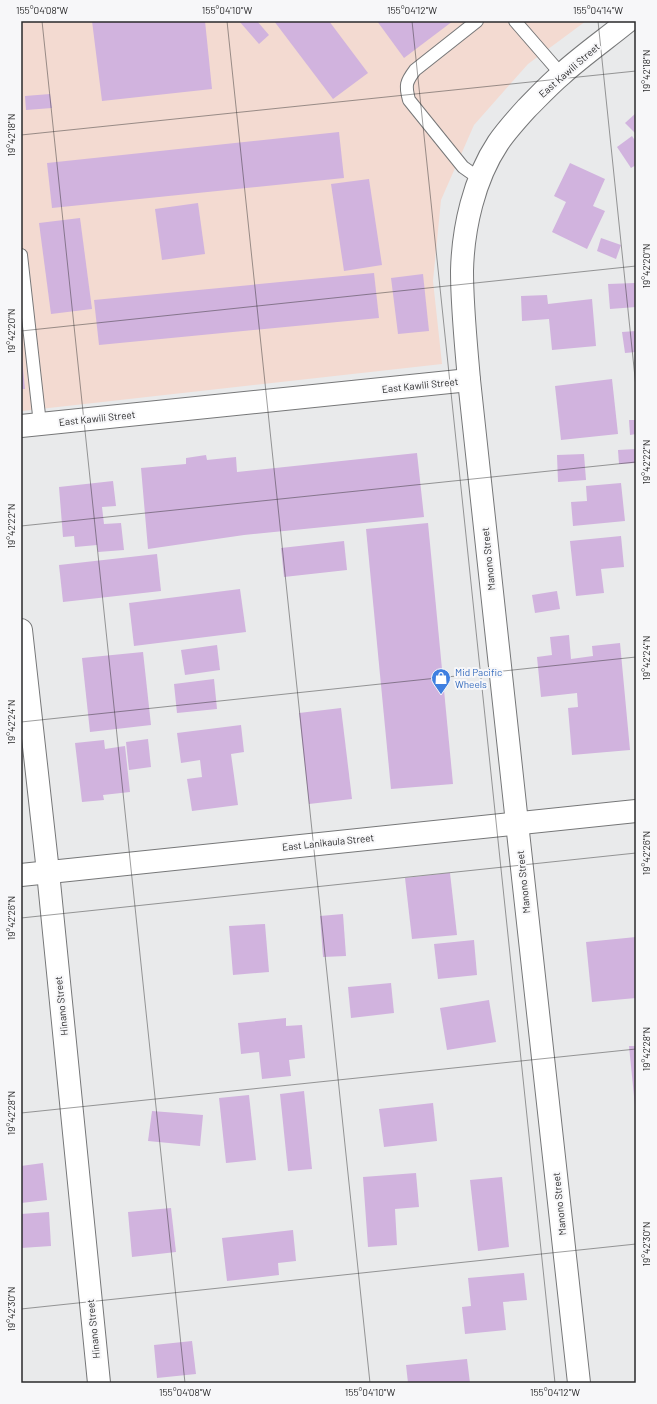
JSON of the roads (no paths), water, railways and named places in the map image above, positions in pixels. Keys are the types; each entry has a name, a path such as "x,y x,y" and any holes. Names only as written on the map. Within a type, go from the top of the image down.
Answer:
{"street":[{"name":"East Kawili Street","path":"31,425 469,380 462,270 470,211 488,159 498,142 519,117 561,74 628,21"},
{"name":"Manono Street","path":"469,380 516,823 579,1383"},
{"name":"Hinano Street","path":"21,630 48,872 99,1383"},
{"name":"East Lanikaula Street","path":"21,875 636,811"}],"lane":[{"path":"477,21 415,70 408,79 406,88 409,100 463,167 480,179"},
{"path":"516,21 561,74"},
{"path":"21,255 31,425"}],"place":[{"name":"Mid Pacific Wheels","path":"441,695"}]}
